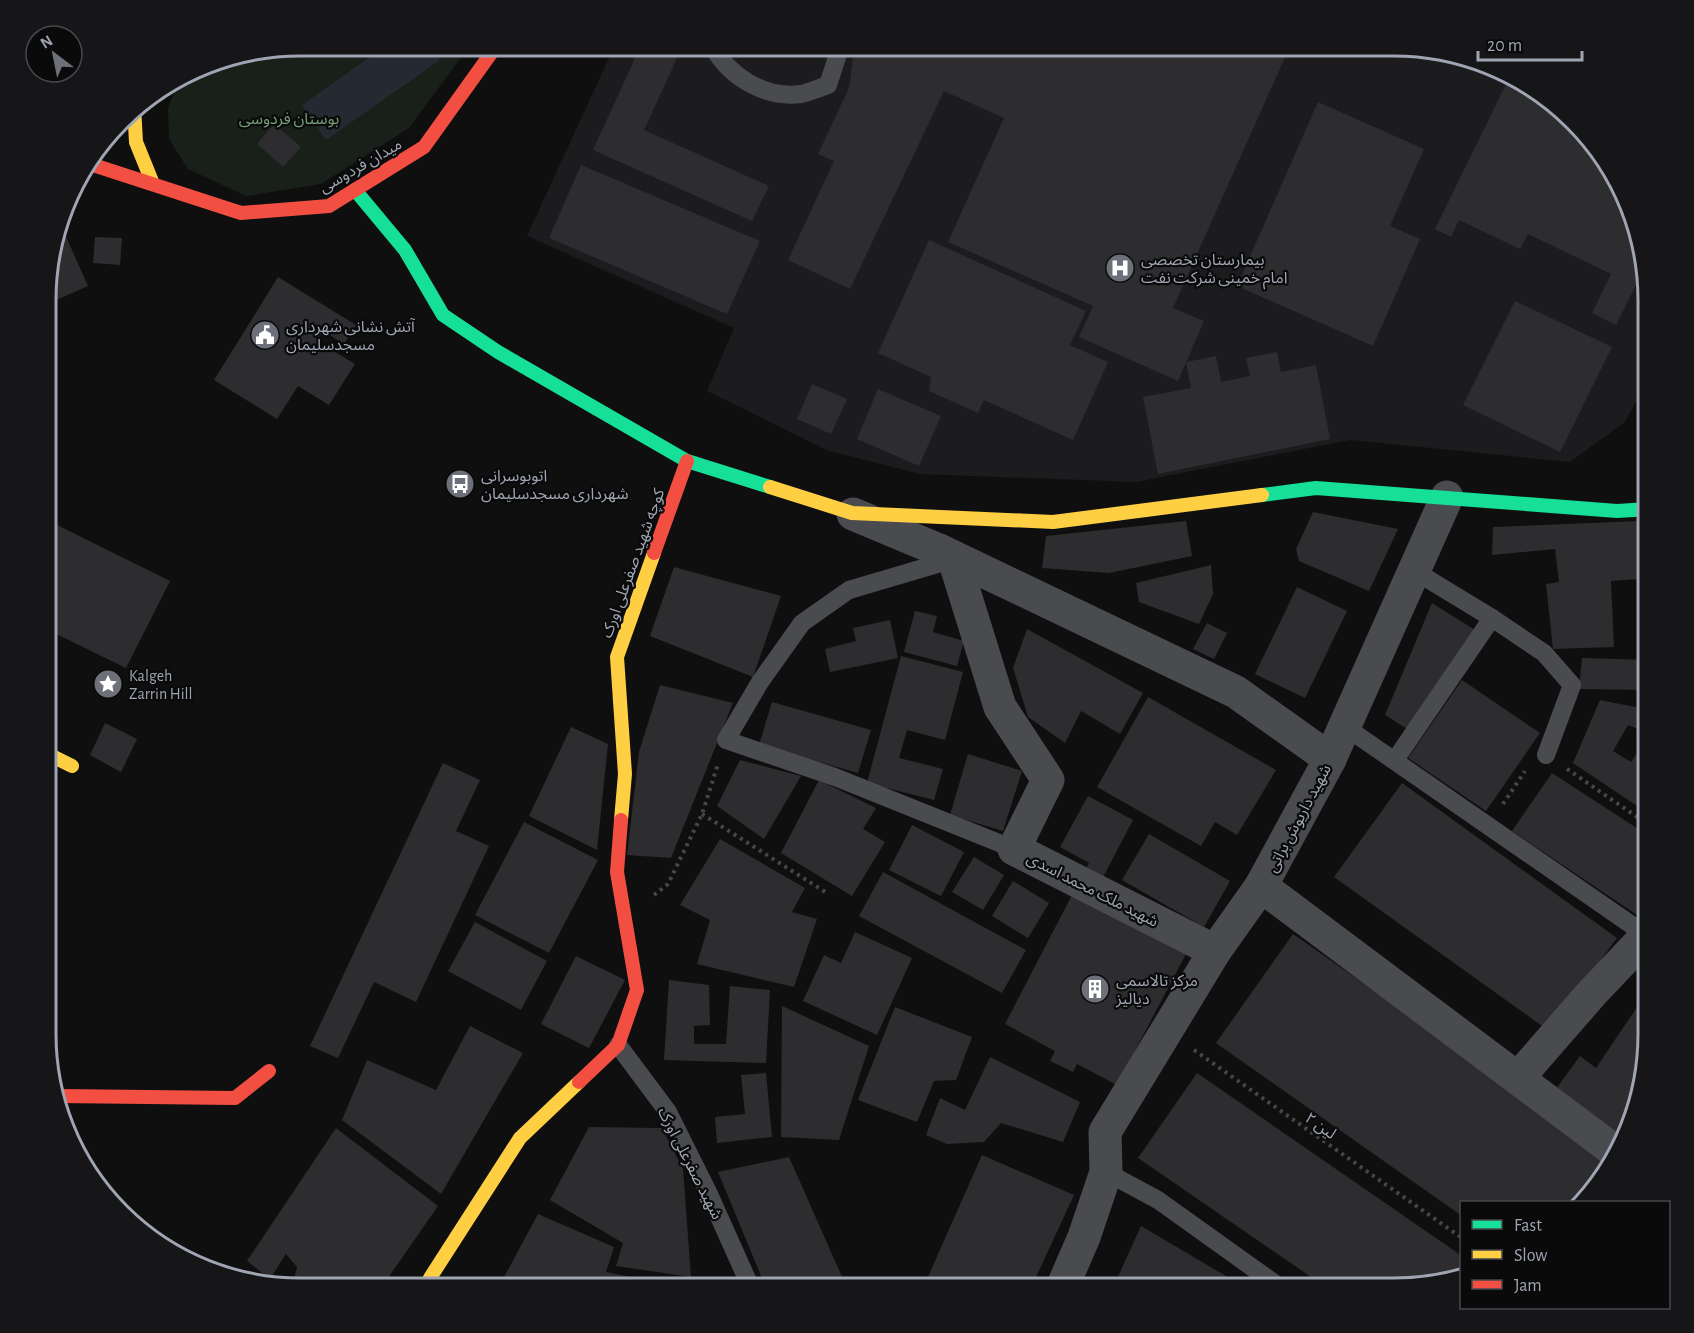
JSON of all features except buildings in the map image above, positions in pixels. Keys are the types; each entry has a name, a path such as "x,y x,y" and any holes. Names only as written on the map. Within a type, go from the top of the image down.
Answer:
{"street":[{"name":"میدان فردوسی","path":"96,166 241,213 329,206 424,147 489,56"},
{"path":"135,120 136,142 153,184"},
{"path":"355,190 405,250 443,315 498,352 687,461 852,513 1053,522 1316,488 1617,511 1638,510"},
{"name":"کوچه شهید صفرعلی اورک","path":"430,1278 520,1138 618,1045 637,990 617,872 625,774 617,657 687,461"},
{"path":"1330,759 1447,497"},
{"name":"شهید داریوش براتی","path":"852,513 947,555 1236,692 1330,759 1261,886 1215,951 1105,1132 1106,1172 1084,1237 1066,1278"},
{"name":"شهید ملک محمد اسدی","path":"947,555 1000,707 1048,780 1014,849 1215,951"},
{"path":"56,758 72,766"},
{"path":"1261,886 1610,1147"},
{"path":"1518,1078 1638,944"},
{"path":"64,1096 235,1098 269,1071"}],"lane":[{"path":"718,56 741,80 770,92 800,94 828,85 838,56"},
{"path":"947,555 849,590 802,622 760,682 726,740 835,777 1014,849"},
{"path":"1413,570 1544,653 1572,685 1546,755"},
{"path":"1395,760 1492,618"},
{"path":"1344,726 1638,928"},
{"name":"شهید صفرعلی اورک","path":"618,1045 668,1112 708,1192 747,1278"},
{"path":"1106,1172 1158,1200 1267,1278"}],"path":[{"path":"626,916 668,884 702,814 726,740"},
{"path":"1489,826 1536,755 1546,755 1638,818"},
{"path":"702,814 827,893"},
{"name":"لين ۲","path":"1167,1031 1460,1237"}],"shaded area":[{"path":"371,56 437,56 440,60 326,140 302,105"},
{"name":"بیمارستان تخصصی امام خمینی شرکت نفت","path":"610,56 1410,56 1442,60 1488,74 1516,88 1543,106 1578,139 1606,178 1626,221 1634,252 1638,284 1638,398 1625,422 1570,462 1350,440 1136,482 920,474 829,451 707,391 734,328 527,236"}],"green space":[{"name":"بوستان فردوسی","path":"284,56 462,56 409,128 321,184 246,196 188,169 169,139 168,108 178,88 221,68 252,60"}],"traffic: fast":[{"path":"355,190 405,250 443,315 498,352 687,461 770,487"},
{"path":"1262,495 1316,488 1617,511 1638,510"}],"traffic: slow":[{"path":"135,120 136,142 153,184"},
{"path":"770,487 852,513 1053,522 1262,495"},
{"path":"621,820 625,774 617,657 654,553"},
{"path":"56,758 72,766"},
{"path":"430,1278 520,1138 579,1082"}],"traffic: jam":[{"path":"96,166 241,213 329,206 424,147 489,56"},
{"path":"654,553 687,461"},
{"path":"579,1082 618,1045 637,990 617,872 621,820"},
{"path":"64,1096 235,1098 269,1071"}],"place":[{"name":"بیمارستان تخصصی امام خمینی شرکت نفت","path":"1120,268"},
{"name":"آتش نشانی شهرداری مسجدسلیمان","path":"265,335"},
{"name":"اتوبوسرانی شهرداری مسجدسلیمان","path":"460,484"},
{"name":"Kalgeh Zarrin Hill","path":"108,684"},
{"name":"مرکز تالاسمی دیالیز","path":"1095,989"}]}
